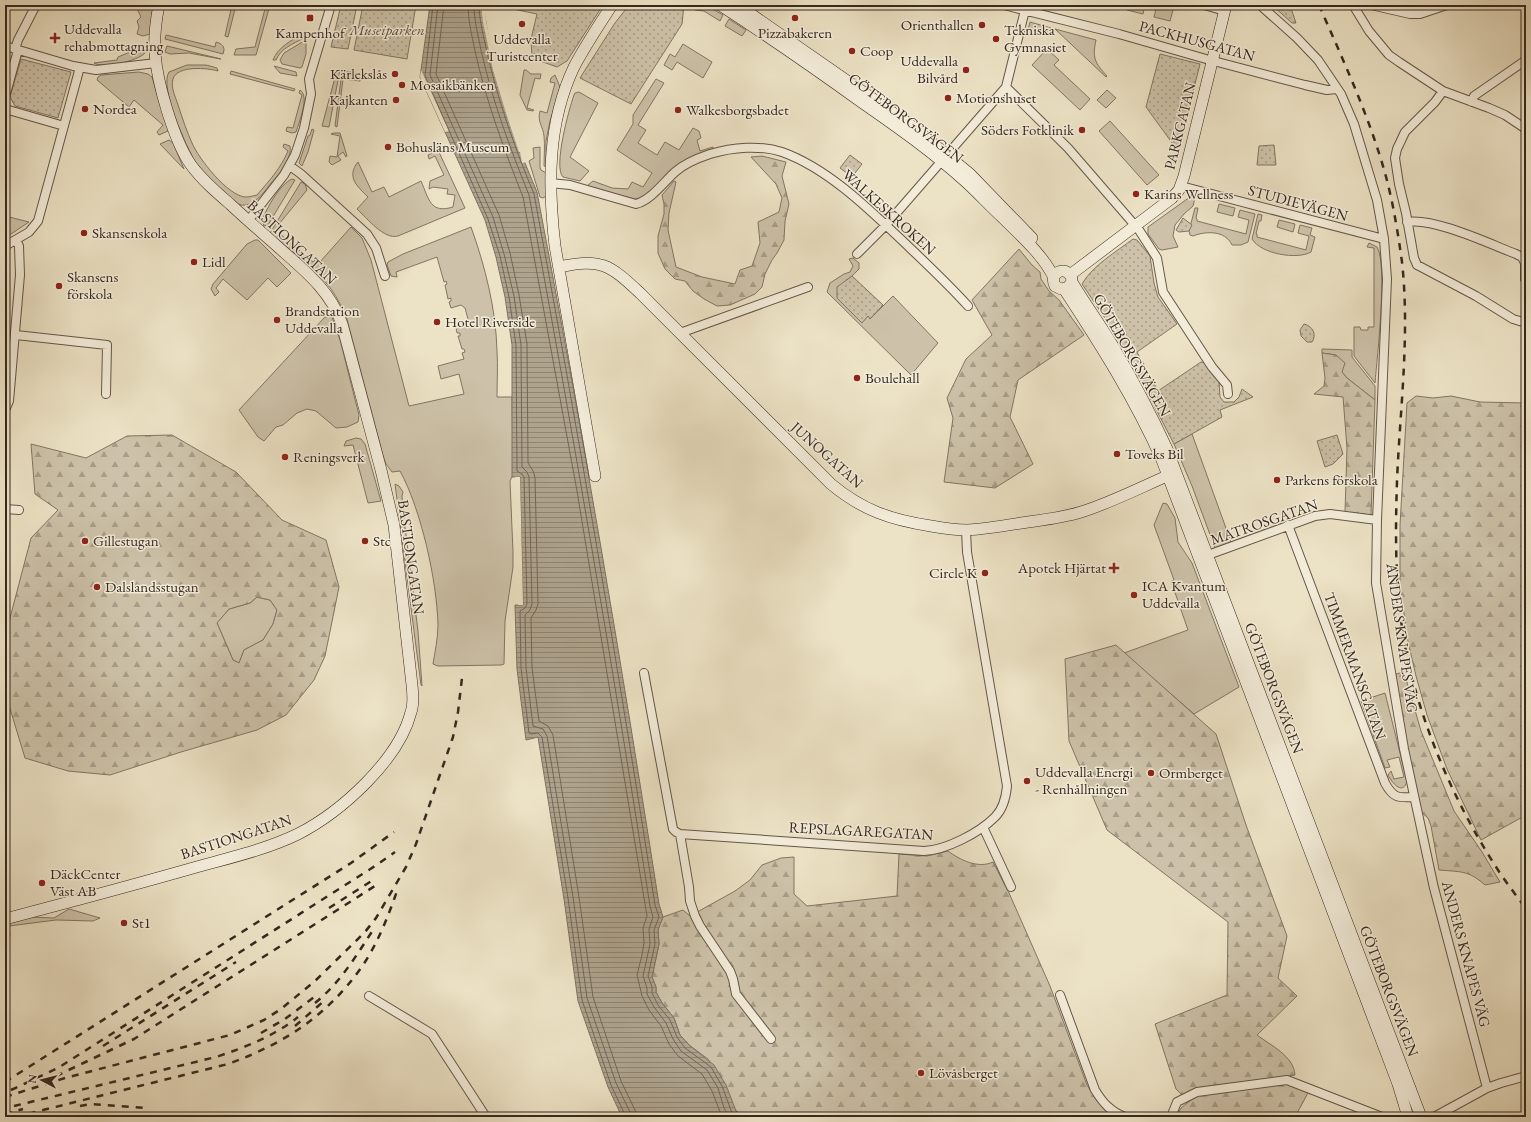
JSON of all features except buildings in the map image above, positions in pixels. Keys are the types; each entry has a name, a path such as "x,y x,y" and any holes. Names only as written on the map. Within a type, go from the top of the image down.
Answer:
{"main road":[{"name":"BASTIONGATAN","path":"5,919 217,862 267,846 299,833 333,812 370,780 392,752 408,723 412,711 412,685 394,525 342,324 334,305 322,289 212,188 191,165 171,119 162,92 156,63 155,41 158,5"},
{"path":"595,476 559,267 553,226 550,183 553,137 557,115 564,93 578,60 612,5"},
{"name":"GÖTEBORGSVÄGEN","path":"720,5 782,45 902,130 970,174 1011,215 1064,279 1113,345 1151,414 1398,1084 1414,1116"},
{"name":"GÖTEBORGSVÄGEN","path":"738,5 909,124 944,158"},
{"name":"PARKGATAN","path":"1064,279 1136,226 1177,193 1181,186 1226,8"},
{"name":"JUNOGATAN","path":"559,267 595,263 607,266 616,271 640,293 831,484 854,501 872,511 892,518 925,525 966,530 1055,518 1081,512 1098,506 1172,474"},
{"name":"GÖTEBORGSVÄGEN","path":"1172,474 1208,555 1414,1116"}],"street":[{"path":"5,97 18,40 36,5"},
{"path":"248,221 274,189 290,166 304,128 311,94 309,79 331,5"},
{"name":"PACKHUSGATAN","path":"1004,5 1025,8 1212,61 1327,90 1338,89"},
{"path":"1204,5 1226,8"},
{"name":"ANDERS KNAPES VÄG","path":"1260,5 1298,38 1318,60 1338,89 1354,124 1378,200 1384,239 1387,297 1381,389 1376,583 1403,741 1434,888 1487,1088"},
{"path":"1371,5 1410,14 1420,14 1447,5"},
{"path":"1355,6 1369,31 1390,55 1431,85 1504,115 1526,129"},
{"path":"857,254 886,224 1006,87 1025,8"},
{"path":"5,46 96,70 156,63"},
{"path":"1472,102 1474,96 1526,60"},
{"path":"5,246 28,232 38,221 80,67"},
{"path":"1006,87 1068,148 1136,226 1157,258 1163,292 1212,367 1227,385 1228,394"},
{"path":"1443,91 1435,102 1405,132 1396,149 1395,158 1398,184 1414,258 1417,264 1513,318 1526,323"},
{"path":"5,109 64,126"},
{"name":"WALKESKROKEN","path":"550,183 570,185 636,204 646,200 676,171 687,163 704,156 732,149 767,149 782,152 826,176 852,194 886,224 956,292 968,306"},
{"path":"290,166 301,174 367,234 376,248 385,276"},
{"name":"STUDIEVÄGEN","path":"1181,186 1384,239"},
{"path":"1407,222 1419,222 1443,226 1516,254 1522,257 1525,263 1525,280"},
{"path":"5,410 9,401 16,335 20,274 19,246 16,240"},
{"path":"680,333 808,287"},
{"path":"16,335 107,345 106,394"},
{"path":"5,508 19,510"},
{"name":"MATROSGATAN","path":"1208,555 1315,516 1330,514 1377,520"},
{"name":"TIMMERMANSGATAN","path":"1288,525 1384,783 1391,792 1398,797 1414,797"},
{"name":"REPSLAGAREGATAN","path":"680,834 924,851 948,846 983,827 996,817 1002,808 1006,797 1007,781 967,552 966,530"},
{"path":"644,673 673,829 680,834 690,901 695,916 730,971 736,994 771,1039"},
{"path":"983,827 1011,887"},
{"path":"1060,995 1095,1090 1105,1104 1112,1110 1125,1117"},
{"path":"369,996 432,1034 486,1117"},
{"path":"1434,1117 1487,1088 1526,1076"},
{"path":"1171,1117 1177,1102 1197,1092 1287,1080 1382,1117"}],"green space":[{"path":"135,5 153,5 150,34 143,36 137,34 139,27 137,21 141,17"},
{"path":"232,5 236,5 228,37 225,36"},
{"path":"266,5 270,5 256,55 234,55 236,49 255,47"},
{"path":"341,5 357,5 348,49 331,47"},
{"name":"Museiparken","path":"363,5 416,5 407,59 354,50"},
{"path":"513,5 603,5 567,61 557,67 532,58 531,39 537,14 513,9"},
{"path":"629,5 684,5 682,24 631,104 580,78 615,23"},
{"path":"694,5 707,6 723,15 720,21 704,11 695,10"},
{"path":"1128,5 1145,5 1143,14 1127,10"},
{"path":"1157,5 1174,6 1170,21 1154,17"},
{"path":"1272,5 1290,5 1296,23 1292,23"},
{"path":"729,19 746,30 742,36 725,26"},
{"path":"1030,22 1051,28 1044,36 1042,34 1040,36 1036,32 1028,30"},
{"path":"1055,29 1096,40 1094,51 1097,64 1107,76 1106,77"},
{"path":"303,33 304,38 288,47 281,52 276,60 273,60 278,51"},
{"path":"166,35 215,47 217,42 222,44 224,50 223,54 165,39"},
{"path":"304,41 306,43 306,54 302,67 300,68 282,64 280,60 284,53"},
{"path":"683,44 712,62 703,78 677,62 672,70 664,65 670,54 675,57"},
{"path":"147,45 150,46 140,57 112,65 99,65 94,63 117,60 118,57"},
{"path":"167,46 221,59 189,53 170,54 165,52"},
{"path":"1047,49 1059,60 1054,65 1090,99 1080,110 1032,65"},
{"path":"1160,54 1200,64 1178,151 1146,107"},
{"path":"21,59 71,72 58,118 15,106 10,97"},
{"path":"187,65 206,65 217,68 218,71 193,69 180,71 173,79 172,86 185,126 196,150 207,167 230,190 245,197 257,195 282,163 288,151 283,147 284,144 290,146 289,156 281,171 260,196 250,204 242,205 236,203 208,177 196,163 181,132 175,118 167,80 169,72"},
{"path":"274,66 296,72 297,76 280,73"},
{"path":"337,70 340,70 329,127 322,126"},
{"path":"524,70 531,74 541,74 540,79 535,78 527,108 534,110 533,111 527,110 520,95"},
{"path":"231,71 295,89 294,91 230,74"},
{"path":"344,71 361,73 360,81 343,79"},
{"path":"139,72 148,74 152,77 168,127 168,131 159,135 157,132 163,125 134,100 129,107 97,80 101,75"},
{"path":"555,75 560,87 546,141 546,167 544,166 544,136 539,115 540,111 547,113 555,83 550,82 551,78"},
{"path":"341,79 343,79 337,127 335,126"},
{"path":"656,79 664,83 638,125 646,130 638,143 657,155 665,142 679,150 693,128 699,131 701,138 697,140 700,151 713,147 714,151 654,188 641,199 634,199 587,186 593,181 612,188 628,189 632,182 643,187 652,173 617,150 633,124 633,115"},
{"path":"300,90 303,93 304,98 303,110 296,132 292,133 286,131 287,127 293,128 302,95 299,93"},
{"path":"1107,90 1116,98 1106,108 1097,100"},
{"path":"579,92 598,103 570,157 589,171 580,181 563,177 560,171 561,150 569,112 575,93"},
{"path":"1110,121 1159,175 1147,185 1099,131"},
{"path":"312,129 314,130 308,152 302,166 299,163 308,136 310,135"},
{"path":"340,133 347,156 346,157 343,152 338,156 341,160 332,165 329,162 330,156 337,157 340,136 331,134"},
{"path":"169,140 173,143 184,169 160,144"},
{"path":"1274,145 1276,165 1257,165 1259,146"},
{"path":"540,147 540,168 546,173 546,196 543,198 540,197 529,161 534,158 533,148"},
{"path":"438,150 465,208 398,236 387,235 382,232 357,209 368,197 354,181 353,172 358,162 372,192 384,187 389,197 421,181 431,203 435,207 445,209 453,207 455,195 447,194 448,189 433,187 429,189 430,181 444,175 435,156 429,159 428,155"},
{"path":"850,155 862,164 852,177 840,168"},
{"path":"762,156 786,162 782,176 789,204 785,221 784,240 765,274 762,287 755,294 730,305 717,306 693,291 685,281 675,279 665,269 658,253 658,236 664,214 662,195 674,181 676,182 669,213 668,230 676,267 702,277 735,284 740,270 752,266 760,243 758,222 779,212 782,198 776,184 751,157"},
{"path":"292,179 295,180 268,225 264,226 262,220 271,203 283,186"},
{"path":"301,182 305,184 307,190 279,224 283,228 279,233 313,262 317,258 320,262 351,227 362,238 371,260 409,406 464,394 459,374 441,379 438,366 464,359 462,353 465,352 464,349 462,349 458,336 460,336 460,333 457,333 456,327 465,324 468,319 465,308 461,305 451,308 449,302 451,301 451,298 448,299 445,285 447,284 446,281 444,282 437,257 396,272 397,277 391,276 387,265 388,262 403,254 471,227 481,257 492,304 496,335 497,397 512,397 513,475 510,481 513,567 505,621 504,664 438,666 433,664 437,640 437,607 431,567 421,525 408,487 400,471 392,472 386,464 347,319 336,296 325,282 310,267 270,233"},
{"path":"1190,197 1195,198 1193,206 1175,225 1173,236 1178,247 1162,250 1159,249 1148,234 1148,227"},
{"path":"1219,204 1235,208 1233,216 1217,212"},
{"path":"1195,208 1198,208 1196,218 1197,221 1246,234 1249,220 1238,217 1240,210 1255,214 1248,242 1241,245 1232,245 1225,237 1215,233 1204,233 1193,236 1190,235 1189,231"},
{"path":"1258,214 1262,215 1256,234 1257,237 1306,250 1309,236 1298,233 1300,225 1312,228 1310,235 1315,237 1311,252 1297,255 1280,254 1271,252 1257,244 1252,239"},
{"path":"5,216 29,222 5,238"},
{"path":"1183,218 1192,225 1189,231 1179,232 1176,230"},
{"path":"1279,220 1295,224 1293,232 1277,227"},
{"path":"1133,239 1137,240 1150,256 1154,283 1158,297 1177,324 1137,352 1158,391 1201,362 1205,363 1219,382 1220,397 1224,402 1234,402 1239,397 1242,389 1253,397 1220,410 1222,417 1174,444 1129,357 1115,333 1082,284 1098,265"},
{"path":"258,240 291,273 277,287 268,278 247,300 223,279 216,288 219,292 215,296 211,289 213,284 247,244"},
{"path":"1369,243 1377,247 1382,272 1381,312 1375,383 1354,356 1354,327 1360,327 1361,330 1368,330 1368,327 1374,327 1374,248 1367,247"},
{"path":"1019,249 1040,272 1041,279 1049,291 1059,300 1084,335 1018,380 1010,417 1033,464 995,488 944,482 953,418 947,398 966,359 992,335 972,300"},
{"path":"853,258 859,263 859,269 846,280 862,322 868,316 871,318 893,296 938,343 911,375 827,292 830,283 850,272 853,266 849,259"},
{"path":"852,276 883,305 870,319 868,316 862,323 837,298 837,287"},
{"path":"328,316 332,317 340,340 359,415 358,422 347,427 336,428 316,411 307,409 297,413 283,425 276,427 264,441 258,437 239,410 324,318"},
{"path":"1304,324 1310,327 1313,331 1314,337 1312,342 1307,342 1301,336 1300,330"},
{"path":"1322,349 1352,350 1352,357 1375,386 1375,400 1347,378 1342,372 1336,355 1322,353"},
{"path":"1322,353 1336,355 1345,363 1342,372 1347,378 1375,400 1371,515 1345,512 1347,448 1343,397 1314,394 1324,386 1325,378"},
{"path":"1416,396 1433,398 1451,396 1480,402 1526,403 1526,815 1481,840 1447,769 1427,715 1407,637 1400,582 1400,525 1407,403"},
{"path":"1192,434 1231,542 1215,548 1192,486 1174,444"},
{"path":"172,435 236,472 282,520 326,540 339,587 325,656 314,680 286,715 257,730 181,752 110,775 68,771 25,758 5,692 5,637 31,538 58,510 35,494 31,444 86,458 127,436","holes":["257,597 270,600 277,610 273,624 263,640 244,650 239,663 233,660 217,623 229,609 250,603"]},
{"path":"1337,435 1343,454 1333,464 1325,467 1317,441"},
{"path":"356,438 361,439 365,444 381,501 368,503 353,445 344,446 346,441"},
{"path":"395,484 399,486 403,492 403,511 418,631 422,686 421,685"},
{"path":"1163,503 1167,504 1175,518 1178,542 1192,563 1239,687 1194,714 1124,653 1188,630 1171,581 1174,580 1154,525"},
{"path":"257,597 270,600 277,610 273,624 263,640 244,650 239,663 233,660 217,623 229,609 250,603"},
{"path":"1116,645 1216,734 1246,825 1287,936 1278,978 1297,996 1257,1035 1286,1057 1294,1068 1295,1075 1196,1088 1182,1095 1176,1089 1155,1024 1227,995 1228,922 1107,830 1069,741 1065,659"},
{"path":"1404,672 1421,731 1454,811 1482,852 1500,882 1485,885 1469,874 1439,870 1431,826 1428,818 1421,812 1405,737 1396,684 1396,674"},
{"path":"1385,693 1407,781 1403,788 1398,787 1388,775 1391,771 1394,779 1404,777 1399,757 1387,760 1390,767 1385,768 1361,701"},
{"path":"948,851 958,858 975,864 987,864 993,862 1009,893 1050,986 1087,1085 1097,1101 1114,1117 745,1117 736,1111 708,1059 689,1045 680,1035 674,1018 662,1003 656,992 656,987 652,977 659,944 658,929 663,917 683,910 690,916 735,891 750,880 762,865 781,858 794,857 794,894 807,906 897,896 899,854 927,856"},
{"path":"69,909 100,918 93,921 56,920 9,926 10,936 7,946 5,947 5,923 31,917 54,918"},
{"path":"1287,1083 1309,1091 1295,1117 1176,1117 1181,1108 1196,1096"}],"water":[{"path":"430,5 483,5 494,69 520,151 537,192 586,459 659,904 663,917 658,930 659,944 652,977 656,987 656,992 662,1003 674,1018 680,1035 689,1045 714,1065 726,1085 736,1111 745,1117 622,1117 608,1087 578,1001 564,899 538,737 526,740 517,669 515,605 523,605 520,477 512,477 512,345 505,297 496,257 485,220 420,77"}],"pier":[{"path":"481,5 485,5 486,21 496,68 527,162 522,163 520,152 493,70"},
{"path":"421,70 449,131 445,132 420,77"},
{"path":"515,477 520,477 523,605 518,605 518,603 521,603 518,479 515,479"}],"railway":[{"path":"1319,5 1355,88 1379,152 1390,195 1402,262 1405,344 1397,481 1396,549 1398,594 1408,661 1423,716 1456,796 1483,846 1501,875 1526,909"},
{"path":"5,1097 65,1078 230,1035 264,1020 281,1009 315,981 365,932 376,918 406,867 416,844 453,737 462,678"},
{"path":"5,1082 351,863 394,832"},
{"path":"11,1090 58,1068 395,852"},
{"path":"329,908 373,880"},
{"path":"56,1076 134,1039 375,886"},
{"path":"15,1117 228,1064 285,1038 318,1015 333,1001 361,968 382,931 397,891"},
{"path":"315,1003 340,978 373,930"},
{"path":"103,1046 236,962"},
{"path":"261,1033 285,1019 317,995"},
{"path":"295,1026 324,1001"},
{"path":"14,1106 216,1057 259,1040 279,1030 298,1017"},
{"path":"80,1106 91,1104 147,1108"},
{"path":"5,1114 23,1109"}],"place":[{"name":"Kampenhof","path":"310,18"},
{"name":"Pizzabakeren","path":"795,18"},
{"name":"Uddevalla Turistcenter","path":"522,24"},
{"name":"Orienthallen","path":"982,25"},
{"name":"Uddevalla rehabmottagning","path":"55,38"},
{"name":"Tekniska Gymnasiet","path":"996,39"},
{"name":"Coop","path":"852,51"},
{"name":"Uddevalla Bilvård","path":"966,70"},
{"name":"Kärlekslås","path":"395,74"},
{"name":"Mosaikbänken","path":"402,85"},
{"name":"Motionshuset","path":"948,98"},
{"name":"Kajkanten","path":"396,100"},
{"name":"Nordea","path":"85,109"},
{"name":"Walkesborgsbadet","path":"678,110"},
{"name":"Söders Fotklinik","path":"1082,130"},
{"name":"Bohusläns Museum","path":"388,147"},
{"name":"Karins Wellness","path":"1136,194"},
{"name":"Skansenskola","path":"84,233"},
{"name":"Lidl","path":"194,262"},
{"name":"Skansens förskola","path":"59,286"},
{"name":"Brandstation Uddevalla","path":"277,320"},
{"name":"Hotel Riverside","path":"437,322"},
{"name":"Boulehall","path":"857,378"},
{"name":"Toveks Bil","path":"1117,454"},
{"name":"Reningsverk","path":"285,457"},
{"name":"Parkens förskola","path":"1277,480"},
{"name":"Gillestugan","path":"85,541"},
{"name":"Stc","path":"365,541"},
{"name":"Apotek Hjärtat","path":"1114,568"},
{"name":"Circle K","path":"985,573"},
{"name":"Dalslandsstugan","path":"97,587"},
{"name":"ICA Kvantum Uddevalla","path":"1134,595"},
{"name":"Ormberget","path":"1151,773"},
{"name":"Uddevalla Energi - Renhållningen","path":"1027,781"},
{"name":"DäckCenter Väst AB","path":"42,883"},
{"name":"St1","path":"124,923"},
{"name":"Lövåsberget","path":"921,1073"}]}
